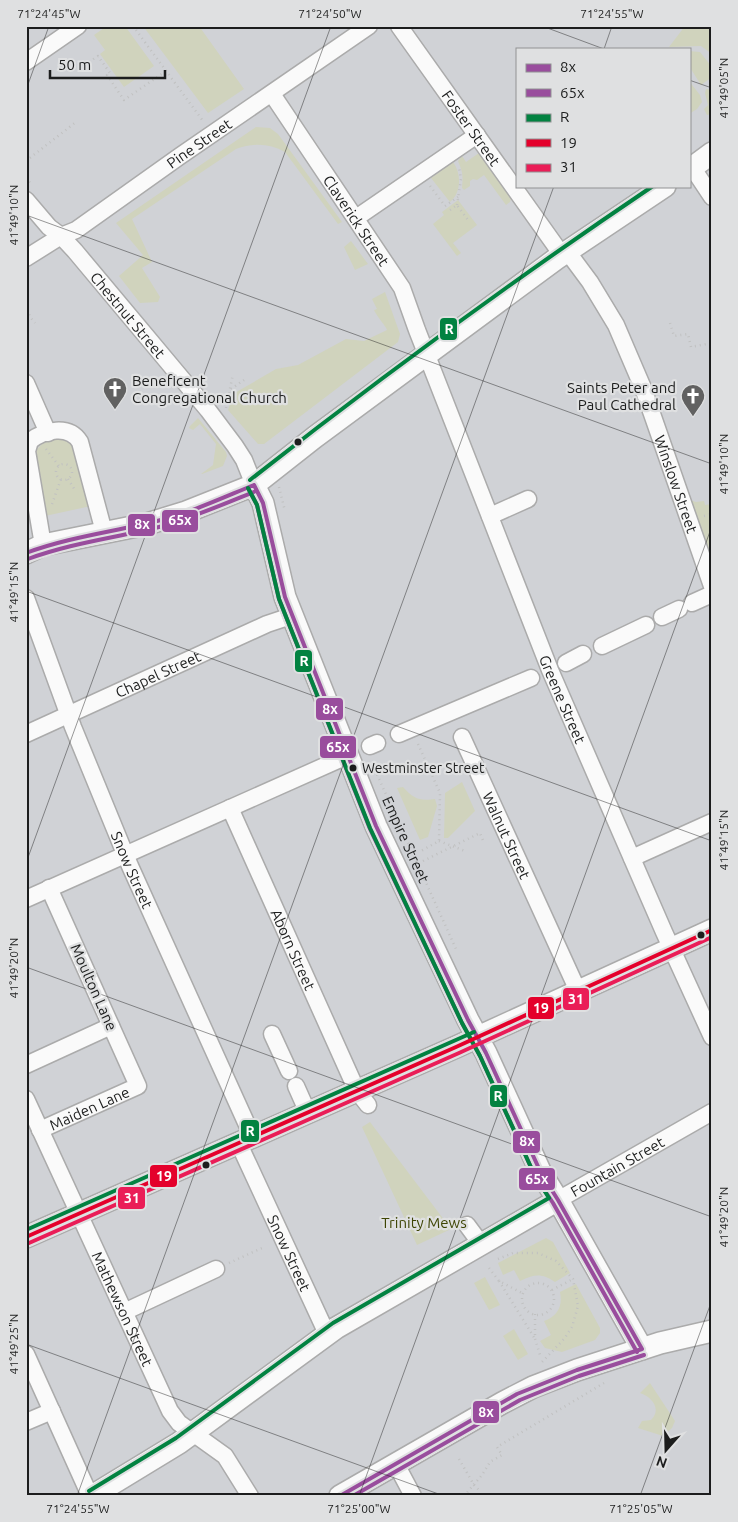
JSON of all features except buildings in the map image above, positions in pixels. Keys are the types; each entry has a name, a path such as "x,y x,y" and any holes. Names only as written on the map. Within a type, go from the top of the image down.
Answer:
{"main road":[{"path":"691,168 712,153"},
{"path":"35,549 104,532 147,524 186,512 261,479 564,253 662,188"},
{"name":"Empire Street","path":"261,479 262,503 271,533 282,587 390,857 486,1054 541,1173 642,1348"},
{"path":"26,1237 308,1113 363,1098 477,1038 670,947 712,930"},
{"name":"Fountain Street","path":"91,1496 164,1453 326,1334 558,1200"},
{"path":"340,1496 532,1387 642,1348 712,1331"}],"street":[{"path":"26,62 78,26"},
{"name":"Pine Street","path":"26,258 61,236 76,230 180,156 370,26"},
{"name":"Foster Street","path":"399,26 477,136 564,253"},
{"name":"Claverick Street","path":"272,94 402,288 427,354"},
{"path":"356,218 477,136"},
{"path":"691,168 712,196"},
{"name":"Chestnut Street","path":"26,200 49,227 61,236 261,479"},
{"name":"Winslow Street","path":"564,253 590,282 616,325 643,388 712,586"},
{"name":"Greene Street","path":"427,354 550,670 670,947 712,1037"},
{"path":"26,383 36,441"},
{"path":"35,549 27,457 36,441 62,430 76,436 80,442 104,532"},
{"path":"490,516 528,499"},
{"path":"662,617 712,594"},
{"name":"Snow Street","path":"26,598 69,715 126,855 326,1334"},
{"name":"Chapel Street","path":"26,734 267,624 292,616"},
{"path":"602,646 646,625"},
{"path":"566,663 583,654"},
{"path":"399,734 531,678"},
{"name":"Walnut Street","path":"462,738 578,991"},
{"path":"26,899 348,756"},
{"name":"Aborn Street","path":"230,808 363,1098"},
{"path":"632,858 712,822"},
{"name":"Moulton Lane","path":"49,888 138,1086"},
{"path":"26,1065 111,1026"},
{"path":"272,1034 289,1070"},
{"name":"Maiden Lane","path":"40,1130 138,1086"},
{"path":"296,1086 308,1113"},
{"name":"Mathewson Street","path":"26,1099 170,1411 179,1423 225,1456 250,1496"},
{"name":"Fountain Street","path":"558,1200 712,1112"},
{"path":"466,1226 481,1244"},
{"path":"124,1312 216,1269"},
{"path":"26,1354 91,1496"},
{"path":"26,1422 52,1411"},
{"path":"396,1464 413,1496"}],"path":[{"path":"133,26 204,122"},
{"path":"85,65 98,56 110,73 107,75 124,100 166,70"},
{"path":"26,161 76,122"},
{"path":"457,164 461,175 457,205 468,220"},
{"path":"430,186 445,206 458,197"},
{"path":"450,210 457,205"},
{"path":"26,305 30,317 35,323"},
{"path":"670,323 674,336 688,334 692,347 712,343"},
{"path":"225,410 233,374"},
{"path":"230,390 244,380"},
{"path":"36,441 59,466"},
{"path":"59,466 67,465 72,470 72,475 68,479 61,479"},
{"path":"59,466 56,473 61,479"},
{"path":"50,510 61,479"},
{"path":"261,479 280,488 286,516"},
{"path":"417,742 440,793 439,841"},
{"name":"Empire Street","path":"375,770 457,951"},
{"path":"423,861 480,833 484,843"},
{"path":"418,852 439,841 465,851"},
{"path":"216,1269 262,1248"},
{"path":"498,1259 513,1253 538,1254 556,1261 573,1279 578,1306 572,1327 564,1339 541,1360 535,1339 534,1314"},
{"path":"489,1268 500,1281 535,1339"},
{"path":"552,1290 573,1279"},
{"path":"500,1281 524,1294"},
{"path":"544,1284 552,1290 553,1306 545,1313 534,1314 523,1303 524,1294 530,1286 544,1284"},
{"path":"464,1496 490,1462 502,1455 497,1447 604,1384"},
{"path":"459,1459 474,1485 480,1491"}],"shaded area":[{"path":"26,26 712,26 712,1496 26,1496"}],"green space":[{"path":"107,26 125,26 154,66 124,87 100,54 105,50 94,35"},
{"path":"143,26 199,26 244,89 208,113"},
{"path":"685,26 712,26 712,54 701,46 669,47"},
{"path":"690,51 700,52 712,67 712,77 701,85 690,68"},
{"path":"690,82 700,95 702,102 697,109 690,113"},
{"path":"706,89 712,90 712,114 707,115 704,109 708,105"},
{"path":"256,127 270,128 278,134 342,222 338,224 285,152 261,145 236,149 132,219 152,262 142,268 160,297 158,302 140,303 119,276 143,255 116,223"},
{"path":"479,153 511,198 510,202 506,205 484,175 477,180 473,179 470,181 470,186 464,190 462,188 462,174 458,161 462,156 466,162"},
{"path":"453,162 458,172 459,183 456,194 450,202 431,178"},
{"path":"458,200 477,225 453,243 461,253 457,256 433,224 444,215 442,212"},
{"path":"351,241 368,264 355,270 344,247"},
{"path":"385,292 400,334 398,342 264,444 258,444 228,410 233,394 276,369 298,365 346,339 364,341 387,330 374,310 377,309 372,299"},
{"path":"198,418 226,452 227,456 223,466 202,474 213,465 216,444 200,424 193,430 189,428"},
{"path":"59,439 73,446 91,506 45,516 35,451 44,442"},
{"path":"690,500 696,502 704,501 705,505 712,504 712,567"},
{"path":"462,782 475,811 448,838 444,838 445,793"},
{"path":"403,787 417,798 425,800 435,799 437,806 428,837 420,840 397,788"},
{"name":"Trinity Mews","path":"370,1122 451,1229 417,1245 362,1127"},
{"path":"546,1238 553,1242 570,1273 555,1282 542,1276 530,1277 520,1281 514,1270 503,1275 498,1263"},
{"path":"485,1277 500,1305 489,1310 474,1283"},
{"path":"576,1284 600,1328 600,1333 595,1340 562,1352 545,1348 540,1341 551,1335 544,1321 556,1314 561,1302 560,1292"},
{"path":"514,1329 528,1354 518,1360 503,1336"},
{"path":"650,1383 675,1421 672,1428 663,1436 638,1428 642,1421 651,1420 656,1412 652,1400 640,1393"}],"transit line":[{"name":"R","path":"250,480 449,329 650,188"},
{"name":"8x","path":"254,485 263,503 285,597 376,826 468,1020 486,1053 541,1173 642,1349"},
{"name":"8x","path":"26,553 42,547 169,518 254,485"},
{"name":"65x","path":"248,488 257,505 279,599 370,829 462,1023 480,1056 535,1176 553,1203 637,1352"},
{"name":"R","path":"89,1491 176,1438 333,1323 549,1198 535,1176 480,1056 462,1023 370,828 279,599 257,505 248,488"},
{"name":"65x","path":"28,559 60,549 159,527 256,491"},
{"name":"19","path":"26,1237 456,1047 712,930"},
{"name":"31","path":"29,1243 459,1053 712,937"},
{"name":"R","path":"26,1230 474,1032"},
{"name":"8x","path":"340,1496 517,1394 577,1370 642,1349"},
{"name":"65x","path":"353,1496 520,1400 579,1376 644,1355"}],"place":[{"name":"Beneficent Congregational Church","path":"115,410"},
{"name":"Saints Peter and Paul Cathedral","path":"693,417"},
{"name":"Westminster Street","path":"353,768"}]}
